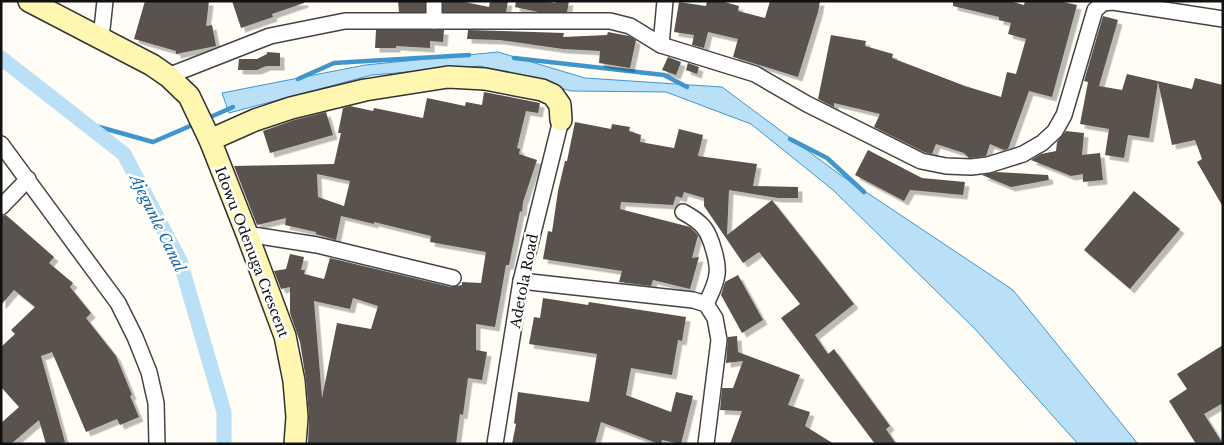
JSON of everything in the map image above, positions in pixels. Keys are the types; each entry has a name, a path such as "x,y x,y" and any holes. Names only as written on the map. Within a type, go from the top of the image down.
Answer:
{"street":[{"path":"29,1 136,56 168,76 270,36 345,21 610,21 630,26 661,45 755,74 807,104 921,161 946,166 971,167 988,165 1023,154 1042,143 1055,131 1064,115 1095,10 1103,3 1113,2 1223,19"},
{"path":"101,38 105,1"},
{"path":"434,1 434,21"},
{"path":"661,45 665,1"},
{"name":"Idowu Odenuga Crescent","path":"168,76 189,96 206,132 285,336 294,382 297,417 295,444"},
{"path":"206,132 365,90 448,77 485,79 542,90 553,95 560,105 561,120"},
{"name":"Adetola Road","path":"496,444 521,281 561,120"},
{"path":"1,144 118,303 136,337 149,372 156,403 157,444"},
{"path":"1,207 28,179"},
{"path":"683,212 705,227 710,236 716,260 717,274 714,288 706,304"},
{"path":"247,234 317,245 453,278"},
{"path":"521,281 692,300 706,304 715,318 718,340 706,444"}],"water":[{"path":"498,52 585,78 722,87 839,174 1013,290 1138,444 1078,444 975,329 833,190 751,124 666,92 571,91 480,66 372,75 229,113 222,93 365,65"}],"building":[{"path":"145,1 209,1 206,26 212,25 216,46 176,54 176,51 134,39"},
{"path":"232,1 304,1 304,3 272,14 273,17 241,28"},
{"path":"398,1 425,1 425,12 399,12"},
{"path":"443,1 460,1 489,7 490,1 508,1 506,12 443,12"},
{"path":"516,1 555,3 556,1 569,1 567,12 538,12 515,7"},
{"path":"707,1 721,1 739,6 738,11 765,18 770,1 820,1 798,77 733,57 738,39 708,32 704,48 692,45 694,35 674,32 679,2 706,6"},
{"path":"953,1 1010,1 1024,5 1025,1 1059,1 1077,5 1052,97 1029,91 1008,149 1004,150 990,144 986,156 969,158 964,153 936,144 932,154 924,152 874,127 880,114 834,103 834,107 818,99 831,35 866,41 865,46 893,54 892,58 965,86 1001,97 1007,72 1016,74 1026,39 1008,34 1011,23 999,20 999,17 953,6"},
{"path":"1103,16 1118,20 1099,86 1122,90 1127,74 1192,89 1195,78 1223,85 1223,207 1197,162 1202,159 1195,140 1172,145 1158,82 1149,138 1128,135 1124,158 1105,155 1109,129 1080,124 1088,82 1084,81"},
{"path":"376,30 444,30 443,42 430,41 430,48 396,46 396,48 375,48"},
{"path":"468,30 564,33 563,37 607,35 608,32 629,36 636,40 630,68 599,63 600,51 563,49 500,40 467,39"},
{"path":"267,52 280,53 280,66 266,66 257,70 238,70 239,59 257,59 267,54"},
{"path":"668,57 681,62 676,75 662,70"},
{"path":"688,63 699,67 697,74 686,70"},
{"path":"484,92 540,103 538,113 526,111 517,148 520,149 519,154 537,160 523,202 522,212 520,211 509,265 506,265 495,327 476,324 476,350 487,352 482,380 468,378 463,415 460,414 456,444 308,444 309,416 306,380 300,342 290,313 290,287 281,289 274,271 286,269 290,254 304,257 301,270 305,270 304,274 324,279 330,258 451,287 462,285 462,282 481,283 486,252 430,242 431,236 341,216 336,240 316,234 316,232 285,225 286,218 257,225 234,166 334,164 341,133 338,133 343,108 350,106 373,111 374,108 423,118 427,98 465,106 466,102 482,105","holes":["317,174 350,181 344,206 318,197","353,298 378,306 371,329 337,323 322,398 314,301 350,309"]},
{"path":"326,112 333,135 270,153 263,131 294,120"},
{"path":"575,122 611,129 612,124 630,127 629,131 641,135 640,142 674,148 679,129 703,135 698,156 757,164 753,186 798,187 798,198 778,198 729,190 727,235 772,200 854,304 815,335 828,354 834,349 890,426 886,429 896,444 875,444 781,318 800,304 759,252 743,263 704,206 704,198 684,192 682,198 676,196 673,205 621,202 620,209 690,227 698,235 692,258 699,257 690,289 653,280 651,286 619,282 622,271 543,259 548,231 552,232 558,191 565,161 567,161"},
{"path":"1066,131 1084,133 1082,155 1100,153 1103,180 1083,182 1083,174 1071,176 1031,160 1041,154 1056,151 1057,142"},
{"path":"868,150 922,178 965,182 963,195 910,190 904,201 855,175"},
{"path":"996,172 1048,175 1049,180 1011,187 982,175"},
{"path":"1134,191 1180,229 1130,289 1084,250"},
{"path":"6,215 54,257 49,263 73,283 70,287 91,313 86,318 116,356 139,417 120,425 117,419 86,432 52,352 41,356 65,442 46,444 39,420 11,444 1,444 1,423 19,407 1,387 1,347 15,334 11,330 35,307 14,290 1,305 1,216"},
{"path":"738,275 763,320 742,333 721,295 725,282"},
{"path":"543,298 588,305 589,302 686,317 682,341 678,340 672,375 631,368 626,395 671,412 676,392 693,396 681,444 662,440 661,444 659,444 601,422 595,444 512,444 516,424 514,423 518,392 589,402 597,354 529,344 534,317 540,318"},
{"path":"737,336 738,352 800,375 788,405 810,412 805,426 834,444 730,444 742,411 720,410 722,388 733,388 743,361 726,363 728,337"},
{"path":"1223,345 1223,403 1204,414 1223,444 1196,444 1169,401 1187,389 1177,374"}],"waterway":[{"path":"298,79 334,63 469,55"},
{"name":"Ajegunle Canal","path":"1,58 124,154 180,261 224,412 224,444"},
{"path":"514,58 664,75 687,87"},
{"path":"206,119 233,107"},
{"path":"85,123 153,142 197,123"},
{"path":"790,139 827,158 864,192"}]}
